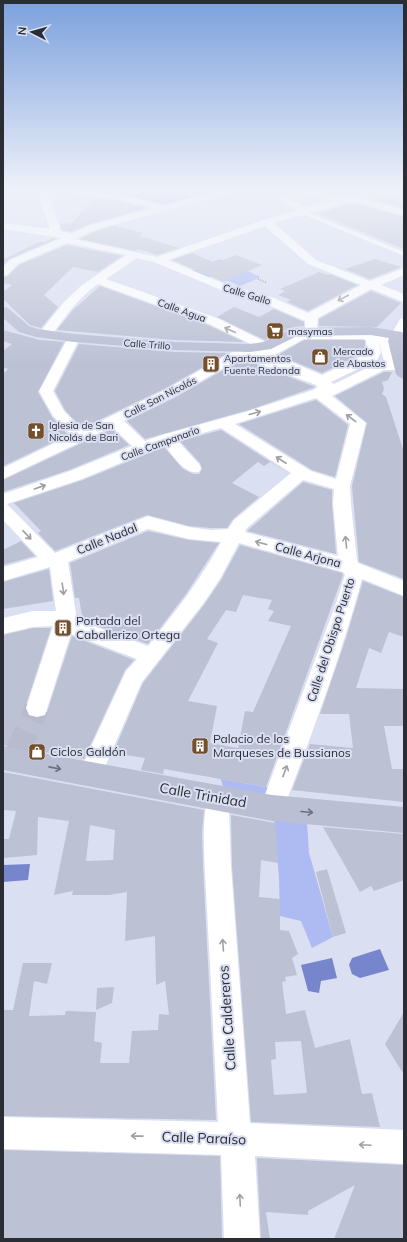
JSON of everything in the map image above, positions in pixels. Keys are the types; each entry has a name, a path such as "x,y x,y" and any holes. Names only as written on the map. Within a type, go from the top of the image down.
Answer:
{"street":[{"path":"3,273 14,262 46,248"},
{"name":"Calle Gallo","path":"104,248 158,260 202,279 270,301 312,319"},
{"path":"158,260 196,248"},
{"path":"296,248 312,262 404,298"},
{"path":"45,335 68,305 96,279 135,254"},
{"path":"320,331 311,328 312,316 341,298 404,271"},
{"name":"Calle Agua","path":"96,279 213,322 266,346"},
{"name":"Calle Trillo","path":"3,311 24,329 45,335 254,353 294,332"},
{"path":"294,332 312,319"},
{"path":"294,332 402,331"},
{"path":"402,331 395,341 395,358 404,374"},
{"name":"Calle San Nicolás","path":"3,474 254,353 299,334 372,333 386,339 395,358"},
{"path":"301,335 365,335 372,338 374,353 372,356 321,381 321,390 254,353 316,381 319,379 269,357 268,353 301,335"},
{"path":"74,338 46,390 58,413 80,436"},
{"name":"Calle Campanario","path":"3,500 76,475 167,438 257,413 321,390 376,360 395,358"},
{"name":"Calle del Obispo Puerto","path":"272,808 346,603 354,575 348,560 342,504 342,486 358,423 321,390"},
{"path":"114,420 143,448"},
{"path":"222,422 301,473 342,486"},
{"path":"167,438 193,468"},
{"path":"90,775 134,677 196,600 213,574 232,535 240,524 301,473"},
{"path":"3,509 53,560 59,563 66,614 37,708"},
{"name":"Calle Nadal","path":"3,574 53,560 148,522 180,532 221,536 232,535"},
{"name":"Calle Arjona","path":"232,535 352,568 404,589"},
{"path":"3,626 33,619 45,618 59,620 63,626 72,627 119,642 152,656"},
{"name":"Calle Trinidad","path":"11,757 90,775 272,808 404,820"},
{"name":"Calle Caldereros","path":"220,798 217,811 218,866 234,1122 237,1139 242,1239"},
{"name":"Calle Paraíso","path":"3,1133 237,1139 404,1147"}],"lane":[{"path":"389,248 404,254"}],"path":[{"path":"258,279 267,283"}],"shaded area":[{"path":"220,259 261,277 240,286 214,275 207,278 191,271"},
{"path":"221,779 271,788 267,796 223,787"},
{"path":"274,818 307,822 309,853 333,937 312,948 301,921 280,916 279,878"},
{"path":"30,864 28,880 3,882 3,865"},
{"path":"380,949 389,970 360,978 352,974 349,965 352,958"},
{"path":"332,958 337,978 321,981 319,993 308,991 301,965"}],"building":[{"path":"26,248 35,248 9,259 3,265 3,260"},
{"path":"60,248 82,248 122,256 98,272 73,267 44,295 58,307 41,328 30,325 3,299 3,292 12,285 3,283 3,277 8,276 19,265"},
{"path":"122,248 179,248 157,255 138,249 136,251"},
{"path":"192,253 215,263 236,255 262,265 224,282 172,260"},
{"path":"375,259 401,267 370,279 345,269"},
{"path":"319,272 328,275 330,274 357,285 308,311 287,302 291,300 278,295 285,291 280,289"},
{"path":"100,286 208,325 244,342 175,340 57,330 73,310"},
{"path":"371,291 401,303 377,327 319,326 319,319"},
{"path":"234,307 259,317 274,309 304,322 304,326 293,327 265,340 217,317"},
{"path":"3,330 40,340 64,342 38,392 52,417 68,435 3,466 3,374 8,369 3,367 3,351 12,344 3,341"},
{"path":"304,340 363,340 365,341 365,352 322,373 278,355"},
{"path":"79,344 175,352 228,353 164,389 82,428 65,410 55,391"},
{"path":"248,356 252,362 258,365 315,387 252,409 145,439 127,421 176,397"},
{"path":"384,372 392,372 388,380 382,382 384,389 382,394 386,397 404,452 404,579 359,562 352,486 367,423 335,396"},
{"path":"316,400 348,425 335,477 312,470 239,424"},
{"path":"112,429 129,445 69,470 3,492 3,480"},
{"path":"221,430 288,473 270,462 264,466 258,462 232,483 259,497 233,519 227,528 189,526 147,515 55,551 38,533 41,531 14,503 83,480 164,447 183,469 193,474 199,474 202,469 200,463 180,441"},
{"path":"303,482 332,490 336,554 247,531"},
{"path":"148,531 189,540 219,543 186,594 148,644 83,621 79,598 75,598 70,563"},
{"path":"21,541 35,556 3,565 3,550"},
{"path":"240,545 342,573 343,575 266,787 164,769 163,774 141,770 145,758 113,753 143,683 204,605 221,580","holes":["243,595 272,600 268,609 274,611 268,621 291,626 253,712 245,711 238,748 210,743 217,706 188,701 218,643 207,639 226,610 236,612"]},
{"path":"49,569 53,601 3,609 3,582"},
{"path":"363,581 404,597 404,637 389,632 381,653 369,648 356,688 404,689 404,726 384,726 392,769 404,769 404,802 292,790 310,744 353,748 349,714 320,714 346,638"},
{"path":"33,628 51,628 25,708 29,716 37,718 46,715 72,636 134,660 125,670 84,759 3,745 3,635"},
{"path":"3,772 204,810 202,832 203,866 216,1120 3,1116 3,1010 13,1010 23,963 52,963 47,984 34,981 29,1016 65,1015 66,1011 96,1012 94,1041 102,1043 100,1063 129,1063 132,1031 158,1030 159,1014 169,1015 165,981 156,985 155,936 125,941 127,892 109,895 72,895 73,891 54,895 69,821 38,817 37,855 3,858 3,839 9,839 16,811 3,810","holes":["90,825 115,830 113,860 86,861"]},
{"path":"231,815 275,823 278,863 261,860 259,897 280,899 280,930 289,931 298,954 292,958 297,975 285,977 286,981 282,982 286,1014 305,1010 315,1048 350,1039 362,1094 372,1093 380,1127 251,1122 232,866","holes":["301,1041 307,1093 274,1095 271,1060 276,1059 275,1042"]},
{"path":"323,827 404,834 404,880 374,891 371,886 360,892"},
{"path":"327,869 346,933 333,937 316,872"},
{"path":"114,987 112,1003 96,1010 97,988"},
{"path":"404,1012 404,1075 385,1044"},
{"path":"3,1150 220,1156 222,1239 3,1239"},
{"path":"257,1158 404,1165 404,1239 334,1239 355,1185 308,1211 308,1215 266,1212 270,1239 261,1239"}],"tunnel":[{"path":"17,753 37,708"}],"place":[{"name":"masymas","path":"275,331"},
{"name":"Mercado de Abastos","path":"320,357"},
{"name":"Apartamentos Fuente Redonda","path":"211,364"},
{"name":"Iglesia de San Nicolás de Bari","path":"36,431"},
{"name":"Portada del Caballerizo Ortega","path":"63,628"},
{"name":"Palacio de los Marqueses de Bussianos","path":"200,746"},
{"name":"Ciclos Galdón","path":"37,752"}]}
